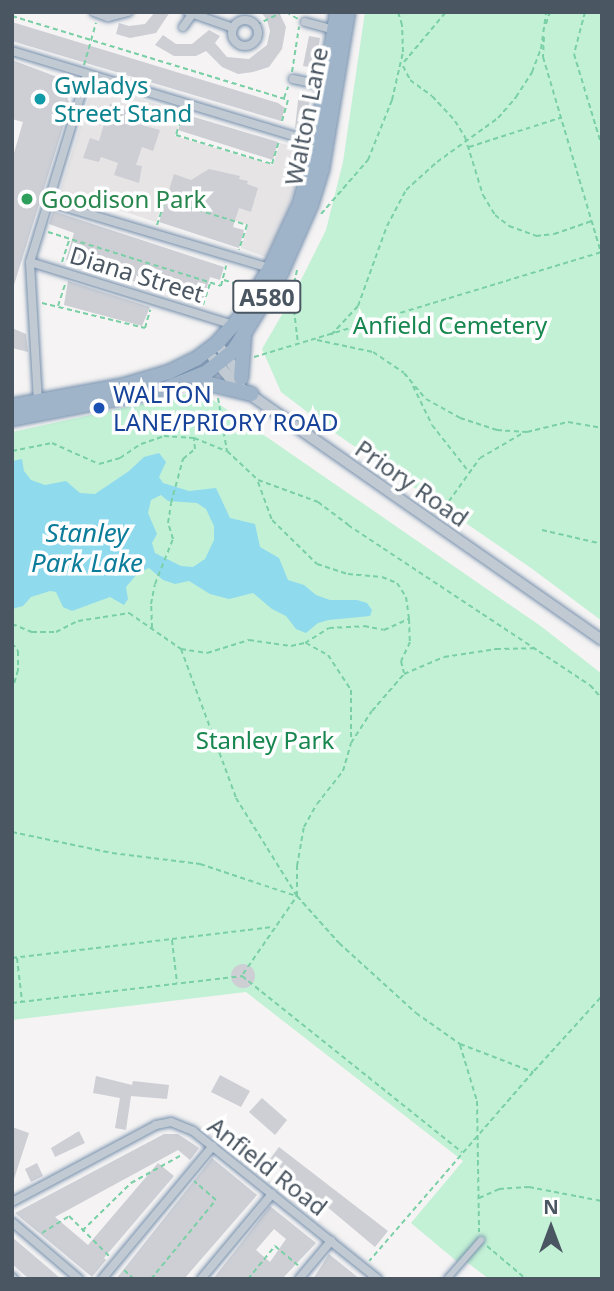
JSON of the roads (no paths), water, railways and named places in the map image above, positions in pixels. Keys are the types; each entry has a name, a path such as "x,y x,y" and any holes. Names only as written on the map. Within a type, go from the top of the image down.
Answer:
{"highway":[{"name":"Walton Lane","path":"12,406 39,408 162,390 194,380 222,361 245,336 275,270 300,203 316,143 337,12"},
{"name":"Walton Lane","path":"12,419 39,408 158,376 184,366 212,347 233,325 299,237 322,169 348,12"},
{"path":"194,380 247,388 245,336"}],"street":[{"path":"100,14 128,12"},
{"path":"183,27 190,14 233,28"},
{"path":"243,20 256,25 257,38 247,45 235,41 233,28 243,20"},
{"path":"303,21 334,30"},
{"path":"12,51 316,143"},
{"path":"39,408 30,262 85,73"},
{"path":"291,79 325,86"},
{"path":"48,202 275,270"},
{"name":"Diana Street","path":"30,262 233,325"},
{"path":"212,347 247,388"},
{"name":"Priory Road","path":"247,388 432,524 602,640"},
{"name":"Anfield Road","path":"12,1202 156,1125 171,1122 184,1125 213,1146 378,1279"},
{"path":"102,1279 213,1146"},
{"path":"201,1279 272,1194"},
{"path":"12,1222 79,1279"},
{"path":"447,1279 481,1240"},
{"path":"299,1279 331,1241"}],"water":[{"name":"Stanley Park Lake","path":"159,453 166,462 159,477 163,483 189,491 216,488 230,518 255,524 260,547 279,558 288,580 304,585 316,595 330,600 357,600 367,603 372,610 370,616 329,620 318,623 306,633 296,629 286,616 272,609 253,593 229,599 210,594 189,581 175,584 163,580 149,568 138,573 126,587 128,599 124,605 110,597 72,611 63,607 56,592 50,591 31,597 23,606 12,609 12,461 22,459 24,471 31,480 45,485 66,481 80,493 95,494 129,471 144,457","holes":["161,495 168,501 197,503 206,509 214,526 214,540 205,559 193,567 181,566 155,553 152,543 157,534 148,513 151,500"]}],"place":[{"name":"Gwladys Street Stand","path":"40,99"},
{"name":"Goodison Park","path":"27,199"},
{"name":"WALTON LANE/PRIORY ROAD","path":"99,408"}],"park label":[{"name":"Anfield Cemetery","path":"450,325"},
{"name":"Stanley Park","path":"265,740"}]}
